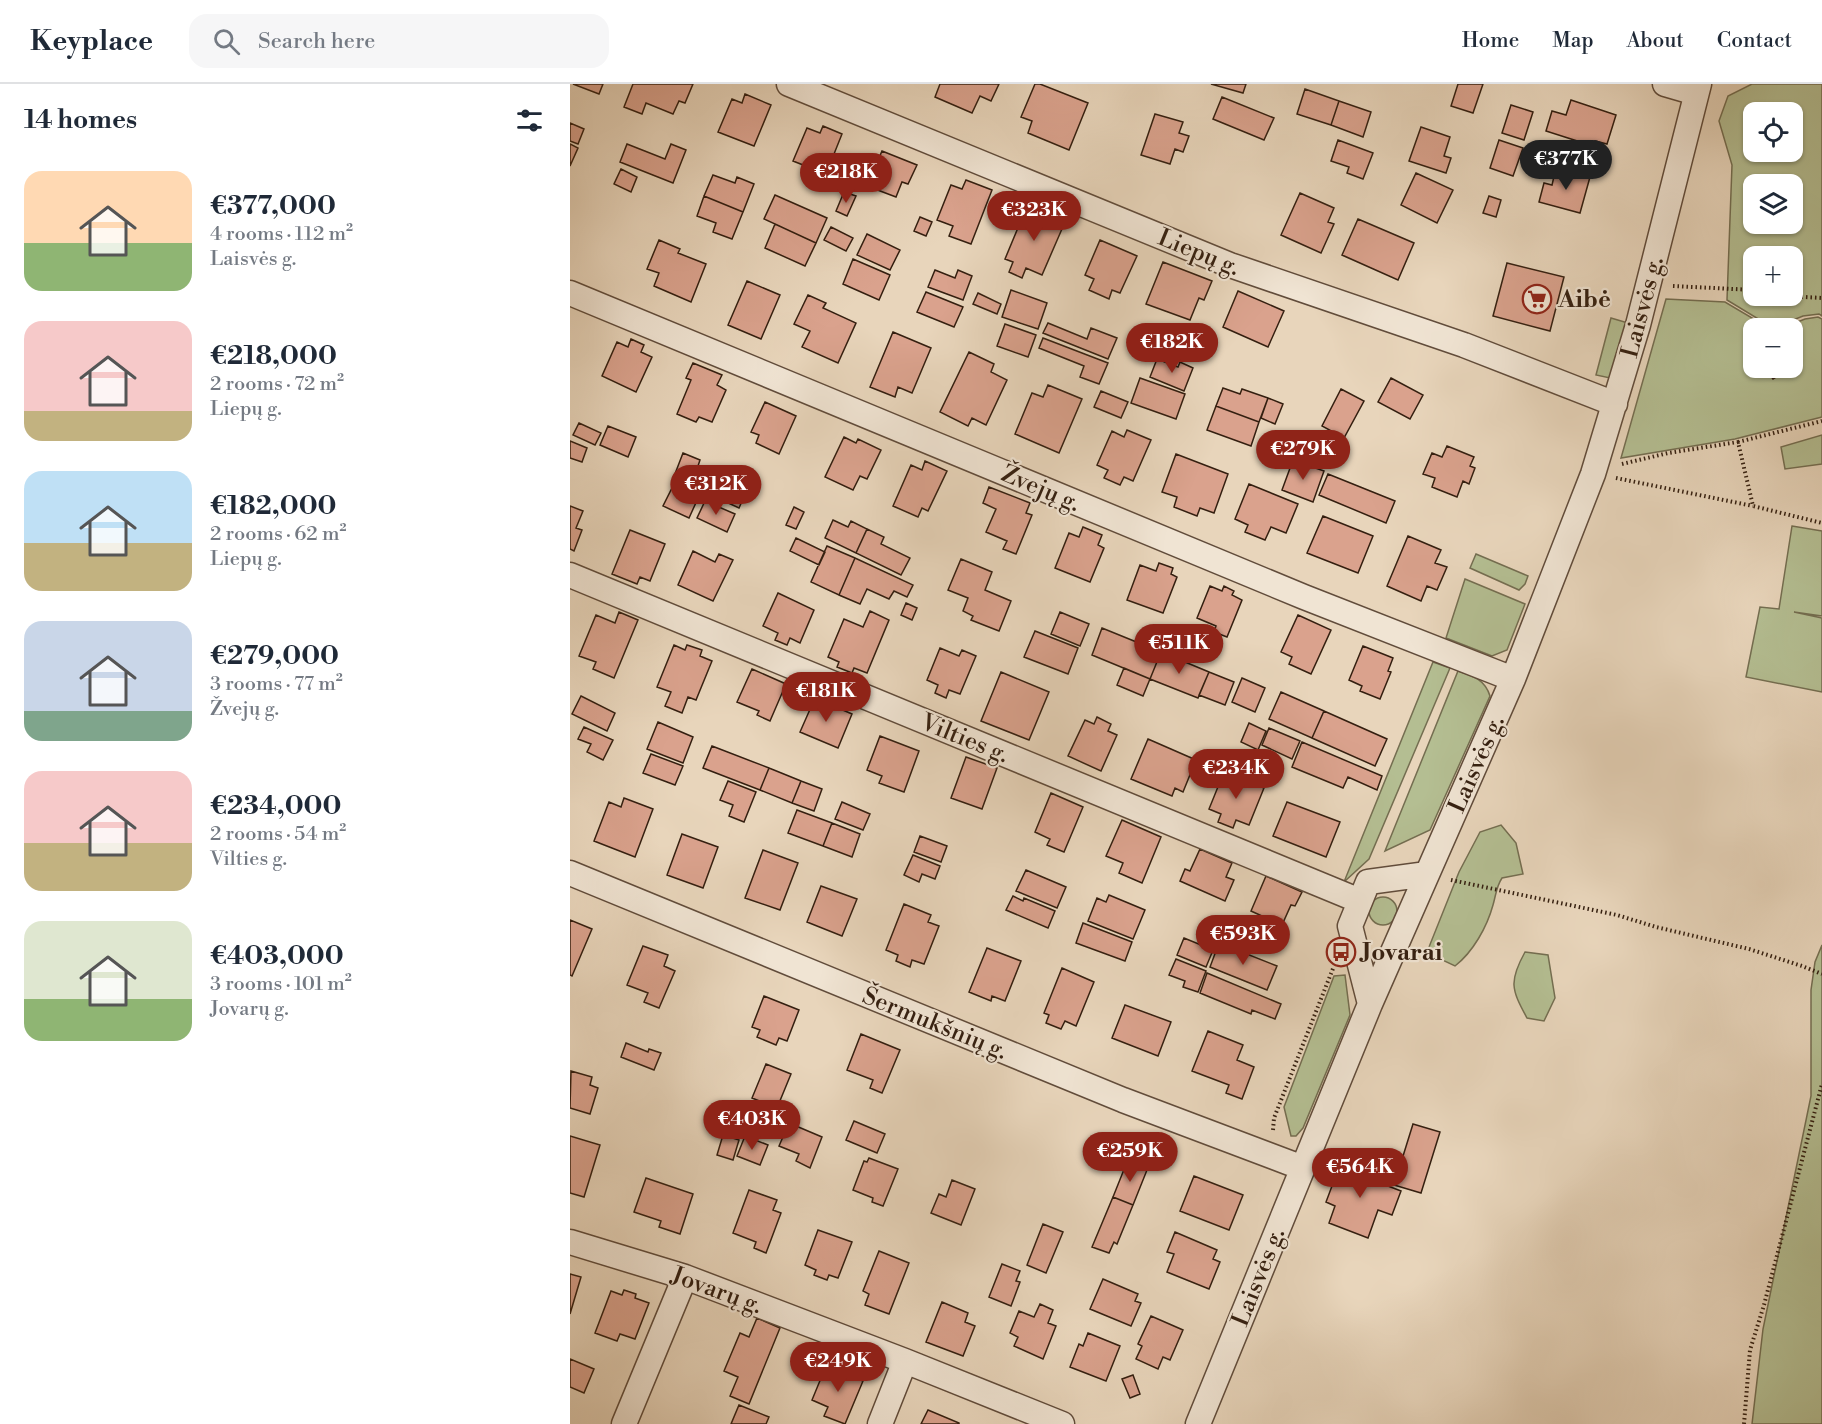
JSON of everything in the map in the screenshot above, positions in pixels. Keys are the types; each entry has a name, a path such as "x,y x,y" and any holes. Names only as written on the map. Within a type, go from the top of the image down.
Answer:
{"street":[{"name":"Liepų g.","path":"789,84 1230,265 1464,345 1616,404"},
{"path":"1665,84 1697,88"},
{"name":"Laisvės g.","path":"1198,1424 1370,1004 1513,679 1593,474 1616,404 1697,88"},
{"name":"Žvejų g.","path":"570,293 1315,602 1513,679"},
{"name":"Vilties g.","path":"570,575 1360,901"},
{"name":"Šermukšnių g.","path":"570,873 1123,1100 1303,1168"},
{"path":"1370,1004 1350,926 1368,882 1427,874"},
{"name":"Jovarų g.","path":"570,1242 685,1277 1062,1424"},
{"path":"624,1424 685,1277"},
{"path":"880,1424 905,1361"}],"path":[{"path":"1648,285 1743,289"},
{"path":"1803,297 1822,298"},
{"path":"1593,474 1628,462 1738,442 1822,421"},
{"path":"1738,442 1753,506"},
{"path":"1593,474 1753,506 1822,524"},
{"path":"1427,874 1617,915 1656,927 1749,949 1822,974"},
{"path":"1268,1155 1274,1118 1350,926"},
{"path":"1744,1424 1750,1350 1822,1084"}],"green space":[{"path":"1752,84 1822,84 1822,316 1819,314 1798,318 1757,318 1727,300 1732,165 1719,121 1728,96"},
{"path":"1666,299 1725,302 1752,318 1743,318 1743,378 1803,378 1803,320 1818,317 1822,319 1822,417 1735,439 1621,458"},
{"path":"1611,318 1628,323 1610,378 1596,375"},
{"path":"1822,435 1822,464 1785,469 1781,447"},
{"path":"1792,526 1822,531 1822,616 1794,612 1822,618 1822,692 1746,677 1760,607 1779,609"},
{"path":"1476,554 1528,576 1525,584 1519,590 1470,568"},
{"path":"1465,579 1525,604 1507,650 1492,656 1446,638"},
{"path":"1433,662 1450,668 1369,859 1344,882"},
{"path":"1458,671 1478,679 1490,696 1430,830 1385,851"},
{"path":"1501,825 1516,843 1523,874 1502,878 1483,930 1468,954 1455,966 1438,958 1429,947 1459,872 1480,832"},
{"path":"1383,897 1393,901 1397,911 1393,921 1383,925 1373,921 1369,911 1373,901"},
{"path":"1822,945 1822,1424 1752,1424 1763,1329 1811,1096 1811,990 1815,962"},
{"path":"1525,952 1548,955 1555,998 1544,1021 1527,1018 1515,992 1516,970"},
{"path":"1345,975 1350,1015 1303,1128 1296,1136 1291,1136 1284,1107 1334,976"}],"building":[{"path":"573,84 603,84 599,94"},
{"path":"633,84 693,84 685,103 679,101 673,114 646,103 642,114 624,107"},
{"path":"940,84 999,84 991,101 980,96 972,113 935,97"},
{"path":"1035,84 1088,103 1069,150 1028,133 1032,121 1021,117"},
{"path":"1211,84 1246,84 1243,93"},
{"path":"1458,84 1483,84 1473,113 1451,106"},
{"path":"1305,89 1339,101 1331,125 1297,114"},
{"path":"745,94 771,105 754,146 718,132 732,99 742,103"},
{"path":"1222,97 1274,118 1264,140 1213,119"},
{"path":"1571,100 1616,115 1607,144 1595,141 1593,146 1546,131 1552,111 1566,115"},
{"path":"1339,101 1371,112 1363,137 1331,125"},
{"path":"1511,105 1533,112 1524,140 1502,133"},
{"path":"1155,114 1183,122 1179,133 1189,136 1183,152 1175,149 1170,164 1141,155"},
{"path":"570,123 584,129 578,144 570,141"},
{"path":"823,126 842,134 826,174 793,161 807,128 820,133"},
{"path":"1421,127 1450,137 1444,156 1451,158 1446,173 1409,161"},
{"path":"1338,140 1373,153 1363,179 1347,173 1349,167 1331,161"},
{"path":"1499,140 1523,148 1513,176 1490,168"},
{"path":"570,144 578,148 570,166"},
{"path":"627,144 665,159 671,144 686,150 673,183 620,162"},
{"path":"882,151 917,165 908,184 902,182 896,197 867,186"},
{"path":"1556,168 1590,177 1580,213 1539,202 1544,183 1552,185"},
{"path":"621,169 637,177 631,192 614,184"},
{"path":"1416,173 1453,190 1437,223 1401,205"},
{"path":"713,175 735,183 737,177 754,184 743,212 704,196"},
{"path":"966,180 992,190 971,244 949,236 953,226 937,220 951,185 962,189"},
{"path":"844,192 856,196 847,216 836,211"},
{"path":"1300,193 1334,208 1328,222 1334,224 1321,253 1281,235"},
{"path":"775,195 827,218 816,243 764,219"},
{"path":"704,196 743,212 732,239 713,232 716,223 697,216"},
{"path":"1489,196 1501,200 1496,217 1483,213"},
{"path":"1027,206 1065,222 1042,275 1026,268 1022,278 1009,272 1013,262 1005,259"},
{"path":"920,217 932,222 926,236 914,231"},
{"path":"1358,219 1414,243 1398,280 1342,255"},
{"path":"775,224 816,243 805,266 765,248"},
{"path":"831,227 853,238 846,251 824,240"},
{"path":"867,234 900,250 890,270 857,255"},
{"path":"659,240 680,249 678,253 706,264 691,302 654,286 659,273 647,269"},
{"path":"1100,240 1137,256 1120,293 1112,290 1109,299 1089,290 1094,279 1085,275"},
{"path":"853,259 890,275 879,300 843,284"},
{"path":"1163,262 1212,281 1204,300 1199,298 1190,320 1146,304"},
{"path":"1507,263 1564,277 1550,331 1493,316"},
{"path":"935,270 955,278 958,270 972,276 963,300 928,287"},
{"path":"747,281 780,295 761,339 728,325"},
{"path":"1011,290 1047,303 1038,329 1002,317"},
{"path":"1238,291 1284,311 1268,347 1223,327"},
{"path":"926,292 963,307 954,327 917,312"},
{"path":"978,293 1001,304 997,314 973,304"},
{"path":"808,295 826,303 823,308 856,323 838,363 802,347 810,331 794,324"},
{"path":"1048,323 1087,339 1091,328 1117,338 1108,359 1043,333"},
{"path":"1005,324 1036,335 1028,357 997,346"},
{"path":"893,332 931,348 912,393 898,387 895,397 870,387"},
{"path":"1043,338 1108,363 1099,384 1080,377 1084,366 1039,348"},
{"path":"631,339 644,345 641,352 652,357 636,392 602,376 617,342 628,347"},
{"path":"969,352 994,364 991,372 1007,380 986,425 972,418 968,426 940,412"},
{"path":"1157,359 1178,367 1180,362 1193,368 1184,391 1150,377"},
{"path":"693,363 722,375 717,385 726,390 712,422 699,417 696,422 677,414 691,380 686,378"},
{"path":"1140,378 1185,394 1176,419 1131,403"},
{"path":"1391,378 1423,395 1410,419 1378,402"},
{"path":"1048,385 1082,399 1059,453 1015,434 1032,393 1043,397"},
{"path":"1223,388 1240,394 1242,389 1268,398 1259,422 1216,406"},
{"path":"1341,389 1364,401 1344,438 1322,426"},
{"path":"1101,391 1128,402 1121,418 1094,407"},
{"path":"1268,398 1283,404 1275,424 1261,418"},
{"path":"765,402 796,416 779,454 756,443 759,435 751,432"},
{"path":"1216,406 1259,422 1251,446 1207,430"},
{"path":"579,423 601,433 595,445 573,435"},
{"path":"608,426 636,437 628,457 600,445"},
{"path":"1127,430 1151,440 1133,481 1124,477 1120,485 1104,478 1108,470 1097,465 1112,431 1124,437"},
{"path":"844,437 856,443 858,439 881,450 867,479 860,476 853,490 825,477"},
{"path":"1316,437 1333,443 1325,463 1309,457"},
{"path":"570,441 587,448 582,462 570,458"},
{"path":"1447,446 1474,457 1470,466 1475,468 1469,484 1463,481 1457,497 1432,487 1435,478 1423,474 1432,453 1442,457"},
{"path":"683,453 700,460 697,469 711,475 705,492 673,479"},
{"path":"1176,454 1228,474 1214,513 1200,508 1197,516 1174,507 1177,497 1162,492"},
{"path":"1293,460 1324,471 1313,502 1282,490"},
{"path":"925,461 947,471 928,511 922,508 918,517 893,506 911,465 922,470"},
{"path":"1328,474 1395,501 1386,523 1319,495"},
{"path":"716,476 747,490 739,508 709,494"},
{"path":"674,484 699,496 689,518 663,506"},
{"path":"1249,484 1298,504 1286,533 1271,527 1265,540 1245,532 1248,525 1235,519"},
{"path":"989,487 1030,503 1026,513 1032,515 1016,554 1003,549 1007,541 986,532 996,509 983,503"},
{"path":"705,501 735,514 727,532 697,518"},
{"path":"570,506 583,511 576,528 582,530 574,551 570,549"},
{"path":"794,507 804,512 796,529 786,525"},
{"path":"1323,516 1373,536 1358,573 1307,553"},
{"path":"833,520 848,527 851,521 867,529 856,553 825,538"},
{"path":"1083,527 1102,535 1098,545 1104,548 1090,582 1055,568 1069,533 1079,537"},
{"path":"867,529 884,537 881,544 910,558 901,575 856,553"},
{"path":"630,530 665,544 650,581 640,577 637,584 612,574"},
{"path":"1408,536 1441,550 1435,563 1447,567 1437,590 1427,586 1421,601 1387,586"},
{"path":"796,538 825,552 819,565 790,551"},
{"path":"827,546 855,558 839,595 811,582"},
{"path":"693,551 715,562 719,554 733,560 713,601 678,585"},
{"path":"855,558 913,585 907,597 894,591 889,599 867,589 860,604 839,595"},
{"path":"961,559 992,572 985,590 1011,601 999,631 971,620 973,616 963,611 968,598 948,590"},
{"path":"1159,563 1173,568 1171,574 1177,577 1163,613 1127,600 1140,565 1156,571"},
{"path":"1210,586 1222,591 1224,586 1234,591 1232,595 1242,600 1227,637 1214,632 1216,626 1197,618"},
{"path":"778,593 814,610 800,643 790,638 787,645 775,640 778,633 763,626"},
{"path":"906,603 917,608 912,620 901,615"},
{"path":"870,611 889,620 867,673 854,668 852,673 837,667 839,662 828,657 844,619 863,627"},
{"path":"619,612 638,620 614,678 593,669 596,662 579,656 596,615 615,623"},
{"path":"1060,612 1089,624 1080,646 1051,634"},
{"path":"1298,615 1331,630 1311,674 1289,664 1292,657 1281,652"},
{"path":"1102,628 1161,652 1150,679 1092,655"},
{"path":"1035,631 1078,648 1068,674 1024,657"},
{"path":"674,645 685,650 687,645 702,650 700,656 712,661 696,700 688,697 682,713 665,706 671,692 657,687"},
{"path":"1363,646 1393,658 1388,671 1391,672 1380,699 1360,691 1362,686 1349,680"},
{"path":"940,648 959,656 962,650 976,656 960,694 949,690 946,698 935,693 938,685 927,680"},
{"path":"1161,652 1209,672 1198,698 1150,679"},
{"path":"1124,668 1150,679 1143,696 1117,685"},
{"path":"752,669 786,684 770,721 757,715 759,711 737,702"},
{"path":"1001,672 1049,692 1029,740 981,721"},
{"path":"1209,672 1234,682 1225,705 1199,695"},
{"path":"1242,678 1265,688 1255,712 1232,702"},
{"path":"1281,692 1324,711 1312,738 1269,719"},
{"path":"581,696 615,713 607,731 572,714"},
{"path":"815,698 852,714 838,748 800,732"},
{"path":"1324,711 1387,739 1375,766 1312,738"},
{"path":"1097,717 1111,724 1108,731 1117,735 1101,771 1068,756 1085,720 1094,724"},
{"path":"658,722 693,737 683,763 647,749"},
{"path":"1249,723 1266,731 1258,750 1241,742"},
{"path":"584,727 613,740 603,760 587,752 591,744 578,739"},
{"path":"1269,728 1300,741 1292,759 1262,745"},
{"path":"880,736 919,751 904,792 879,783 882,776 867,770"},
{"path":"1148,739 1196,760 1183,792 1175,788 1172,796 1131,779"},
{"path":"1302,742 1382,776 1377,790 1348,777 1343,788 1292,767"},
{"path":"712,746 769,768 760,790 703,768"},
{"path":"651,754 683,766 675,785 643,773"},
{"path":"966,757 997,768 982,809 951,798"},
{"path":"769,768 801,781 792,803 760,790"},
{"path":"1224,772 1264,788 1249,825 1236,820 1233,828 1218,822 1221,814 1209,809"},
{"path":"728,781 756,792 744,822 729,816 733,805 720,800"},
{"path":"801,781 822,789 814,811 792,803"},
{"path":"1051,793 1083,807 1064,852 1047,845 1050,839 1035,832"},
{"path":"624,798 653,809 635,857 594,841 609,802 621,807"},
{"path":"842,802 870,814 863,830 835,819"},
{"path":"1287,802 1340,822 1326,857 1273,836"},
{"path":"797,810 832,823 823,846 788,833"},
{"path":"1122,820 1161,837 1142,883 1119,873 1123,863 1106,856"},
{"path":"832,823 860,834 852,857 823,846"},
{"path":"682,834 718,847 703,888 667,875"},
{"path":"920,836 947,846 941,862 914,852"},
{"path":"1200,849 1232,863 1226,877 1234,880 1225,901 1180,881 1185,869 1190,871"},
{"path":"763,850 798,863 780,910 745,898"},
{"path":"913,855 940,866 935,879 922,874 919,882 904,875"},
{"path":"1026,870 1066,887 1057,908 1016,891"},
{"path":"1266,876 1302,892 1295,906 1291,905 1282,925 1251,911"},
{"path":"821,886 857,899 842,936 807,922"},
{"path":"1109,895 1145,910 1133,939 1088,921 1097,898 1106,902"},
{"path":"1013,896 1023,901 1024,898 1055,911 1048,928 1006,910"},
{"path":"904,904 931,915 928,922 939,926 924,964 912,960 910,967 896,961 898,955 886,950"},
{"path":"570,920 592,929 572,976 570,975"},
{"path":"1083,923 1132,942 1125,961 1076,943"},
{"path":"1184,938 1201,945 1203,938 1216,943 1206,967 1177,955"},
{"path":"1219,943 1277,966 1267,990 1210,967"},
{"path":"643,946 668,955 664,966 675,971 659,1008 644,1002 648,993 627,985"},
{"path":"987,948 1021,961 1005,1001 992,996 991,1001 969,992"},
{"path":"1176,959 1206,971 1198,992 1183,987 1185,981 1169,975"},
{"path":"1062,968 1094,982 1076,1026 1065,1021 1061,1029 1046,1023 1049,1015 1044,1013"},
{"path":"1207,973 1281,1004 1275,1019 1252,1010 1251,1014 1200,993"},
{"path":"764,996 799,1010 787,1041 779,1038 776,1045 757,1037 760,1030 752,1027"},
{"path":"1125,1005 1171,1022 1158,1056 1112,1038"},
{"path":"1208,1031 1243,1045 1237,1060 1254,1067 1242,1099 1226,1093 1229,1085 1192,1071"},
{"path":"861,1034 900,1050 882,1093 870,1088 873,1080 847,1070"},
{"path":"626,1043 648,1052 649,1049 661,1053 654,1070 621,1057"},
{"path":"766,1064 791,1074 777,1108 752,1098"},
{"path":"571,1071 592,1077 590,1085 598,1088 590,1114 570,1108"},
{"path":"735,1112 748,1116 741,1137 728,1133"},
{"path":"854,1121 885,1134 877,1153 846,1140"},
{"path":"789,1123 822,1137 810,1168 796,1161 799,1154 779,1146"},
{"path":"1413,1124 1440,1132 1421,1193 1394,1185"},
{"path":"723,1135 739,1140 733,1160 717,1155"},
{"path":"570,1136 600,1145 584,1197 570,1193"},
{"path":"745,1136 768,1145 760,1165 737,1156"},
{"path":"869,1158 898,1169 883,1206 872,1202 873,1198 853,1190 864,1161 867,1162"},
{"path":"1127,1162 1147,1170 1133,1205 1113,1197"},
{"path":"1341,1162 1390,1180 1388,1186 1401,1191 1392,1215 1378,1210 1368,1238 1329,1223 1335,1206 1326,1202"},
{"path":"1194,1176 1243,1195 1229,1230 1180,1211"},
{"path":"646,1178 693,1194 680,1234 659,1227 661,1221 634,1212"},
{"path":"952,1180 975,1189 961,1225 931,1213 939,1194 946,1197"},
{"path":"749,1190 777,1200 773,1210 781,1213 766,1253 754,1248 756,1242 733,1233"},
{"path":"1113,1197 1133,1205 1117,1244 1114,1242 1109,1253 1092,1247"},
{"path":"1043,1224 1063,1232 1046,1273 1027,1265"},
{"path":"818,1230 852,1242 838,1278 829,1275 827,1280 814,1275 816,1270 805,1265"},
{"path":"1175,1232 1217,1250 1213,1259 1220,1262 1209,1289 1167,1272 1174,1254 1167,1252"},
{"path":"879,1251 909,1263 889,1314 865,1305 869,1294 863,1291"},
{"path":"1002,1264 1020,1271 1016,1281 1020,1282 1011,1306 989,1297"},
{"path":"570,1274 581,1277 570,1314"},
{"path":"1103,1279 1138,1294 1135,1301 1141,1303 1131,1326 1090,1309"},
{"path":"624,1290 636,1294 635,1298 649,1303 635,1339 620,1334 617,1341 595,1333 611,1291 622,1295"},
{"path":"942,1302 968,1313 965,1322 975,1326 963,1356 926,1342"},
{"path":"1040,1304 1053,1310 1048,1323 1056,1326 1043,1359 1014,1346 1018,1337 1010,1333 1019,1311 1034,1317"},
{"path":"1151,1316 1183,1330 1170,1360 1163,1357 1158,1369 1136,1359 1142,1346 1138,1344"},
{"path":"757,1318 780,1328 749,1404 730,1396 738,1377 724,1371 740,1333 749,1337"},
{"path":"1088,1333 1120,1346 1106,1381 1070,1367 1079,1344 1083,1346"},
{"path":"570,1359 594,1369 584,1393 570,1387"},
{"path":"835,1365 852,1371 850,1376 863,1381 845,1424 824,1416 828,1407 812,1400 826,1366 832,1369"},
{"path":"1133,1375 1140,1394 1130,1398 1122,1379"},
{"path":"739,1405 769,1417 766,1424 731,1424"},
{"path":"928,1410 959,1423 959,1424 921,1424"}],"place":[{"name":"Aibė","path":"1537,299"},
{"name":"Jovarai","path":"1341,952"}]}
